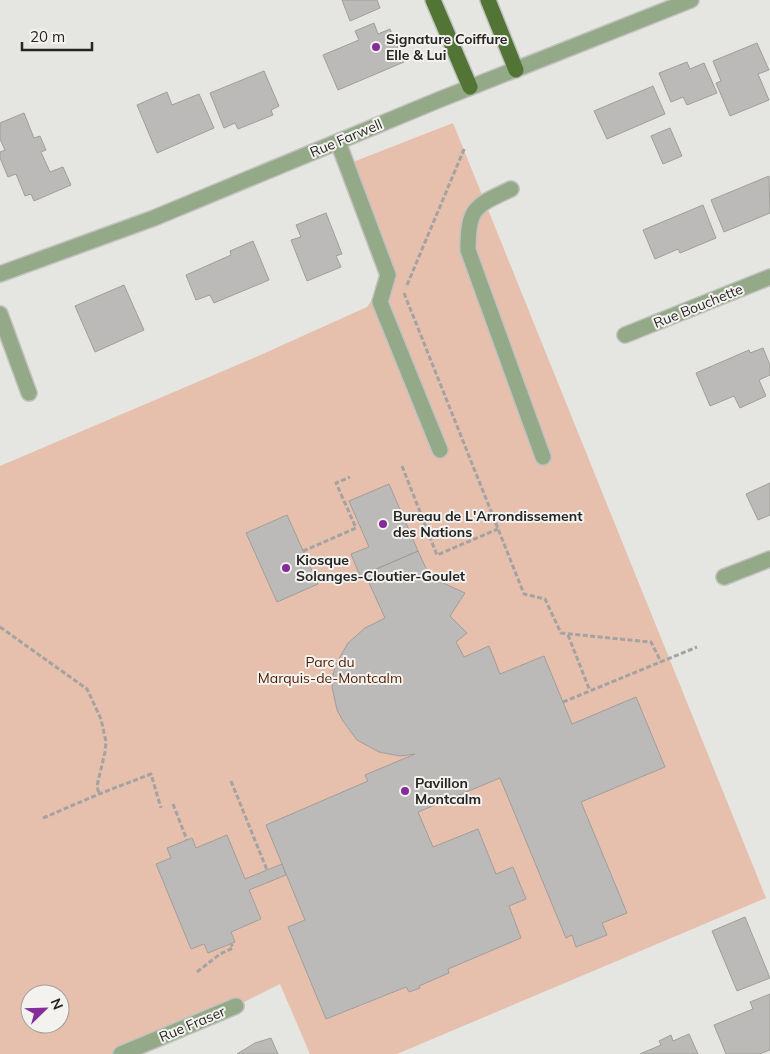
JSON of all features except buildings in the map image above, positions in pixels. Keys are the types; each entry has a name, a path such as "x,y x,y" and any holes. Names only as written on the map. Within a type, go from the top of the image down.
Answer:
{"main road":[{"path":"433,0 470,87"},
{"path":"488,0 516,70"}],"street":[{"name":"Rue Farwell","path":"0,274 154,218 470,87 691,0"},
{"path":"338,142 388,275 380,302 440,450"},
{"path":"512,190 481,204 474,211 468,230 468,250 543,458"},
{"name":"Rue Bouchette","path":"625,335 770,277"},
{"path":"0,314 29,393"},
{"path":"724,577 770,559"},
{"name":"Rue Fraser","path":"121,1054 236,1006"}],"path":[{"path":"465,147 404,294 524,594 545,599 560,633 651,642 661,662"},
{"path":"402,466 437,555 498,529"},
{"path":"303,551 356,528 336,483 350,477"},
{"path":"0,627 87,689 101,719 106,742 97,786 99,794"},
{"path":"568,635 590,691"},
{"path":"563,702 697,647"},
{"path":"43,818 151,774 161,808"},
{"path":"231,781 267,870"},
{"path":"173,804 187,840"},
{"path":"197,972 220,954 233,948 231,944"}],"green space":[{"name":"Parc du Marquis-de-Montcalm","path":"453,123 766,898 397,1054 310,1054 280,984 236,1006 118,1054 0,1054 0,466 256,357 367,307 393,270 353,162"}],"place":[{"name":"Signature Coiffure Elle & Lui","path":"376,47"},
{"name":"Bureau de L'Arrondissement des Nations","path":"383,524"},
{"name":"Kiosque Solanges-Cloutier-Goulet","path":"286,568"},
{"name":"Pavillon Montcalm","path":"405,791"}]}
